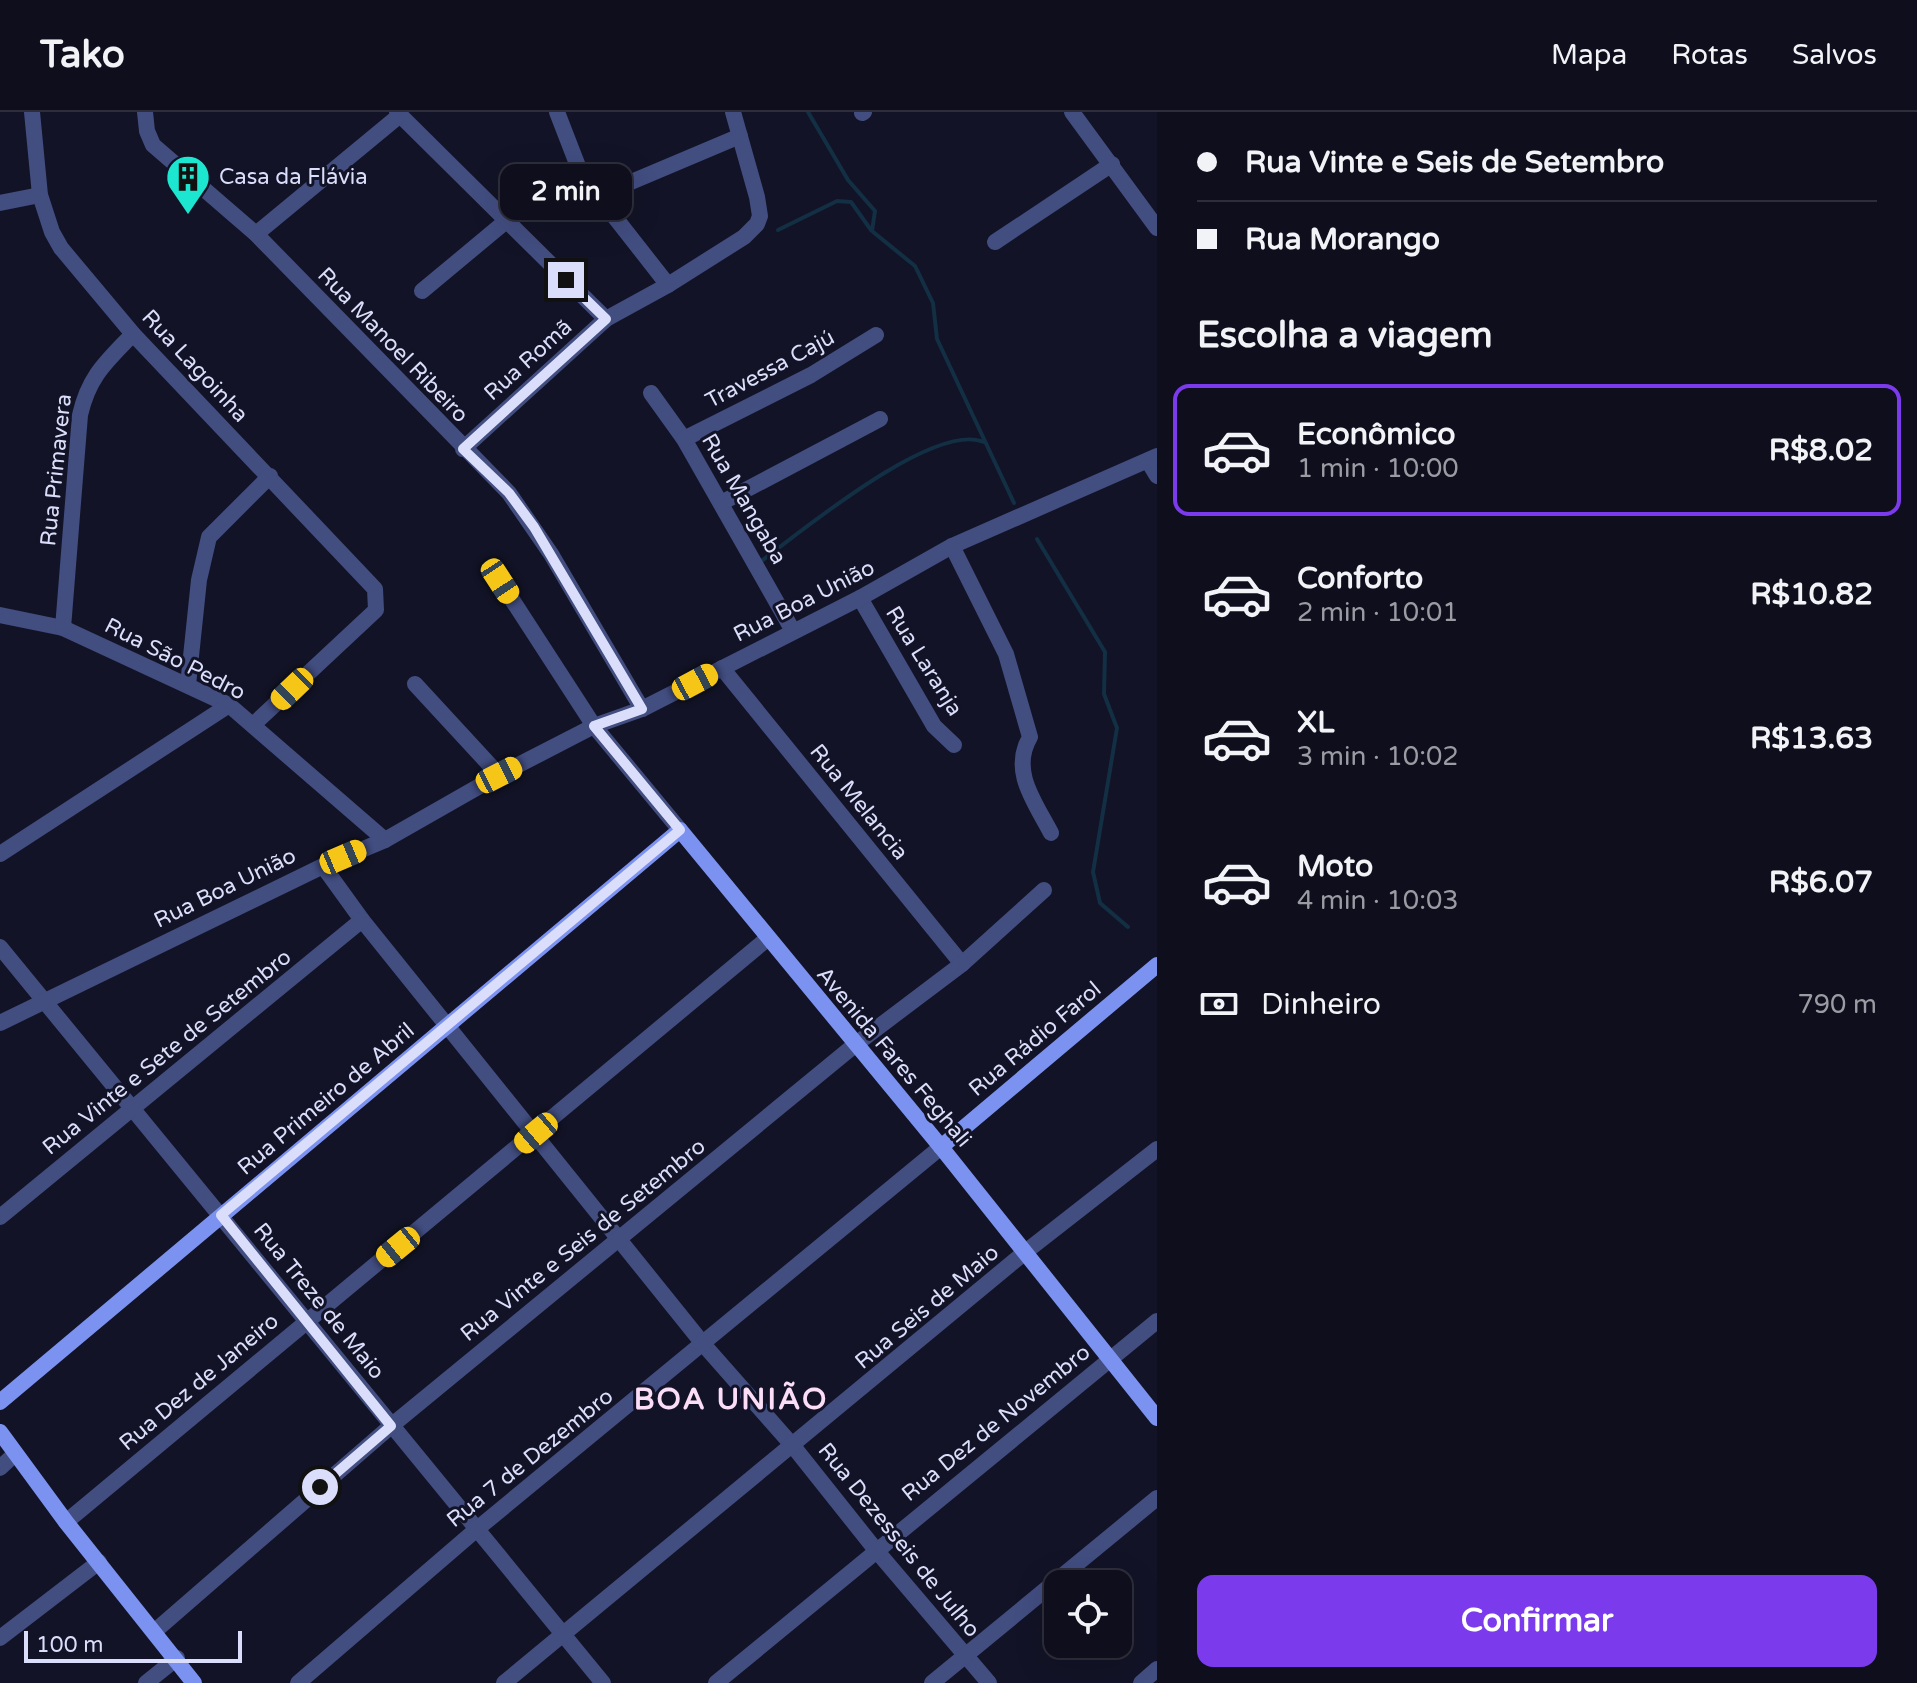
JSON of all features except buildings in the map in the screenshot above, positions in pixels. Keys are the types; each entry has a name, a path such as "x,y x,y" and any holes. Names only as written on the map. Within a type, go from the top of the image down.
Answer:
{"street":[{"name":"Rua Lagoinha","path":"32,112 40,195 52,232 61,248 133,334 375,589 378,605 253,725"},
{"name":"Rua Manoel Ribeiro","path":"145,112 147,131 153,145 256,234 509,493 534,527 642,709"},
{"path":"557,112 581,174 668,285"},
{"path":"598,196 740,136 733,112"},
{"path":"1072,112 1157,228"},
{"path":"256,234 398,114 606,319"},
{"name":"Rua Romã","path":"463,449 606,319 668,285 744,237 757,224 760,216 757,197 740,136"},
{"path":"995,242 1112,164"},
{"path":"0,203 40,195"},
{"path":"422,291 505,222"},
{"name":"Rua Primavera","path":"63,628 83,402 95,373 133,334"},
{"name":"Travessa Cajú","path":"684,439 811,375 876,335"},
{"name":"Rua Mangaba","path":"651,393 684,439 793,631"},
{"path":"721,503 880,419"},
{"path":"1152,458 1157,476"},
{"name":"Rua Boa União","path":"0,1023 323,866 385,840 499,775 594,726 642,709 860,598 952,546 1152,458"},
{"path":"188,685 199,580 209,537 270,476"},
{"path":"952,546 1006,654 1030,737 1020,753 1024,780 1051,833"},
{"name":"Avenida Fares Feghali","path":"500,581 594,726 941,1147 1107,1360 1157,1418"},
{"name":"Rua Laranja","path":"860,598 934,726 954,745"},
{"name":"Rua São Pedro","path":"0,615 63,628 229,705 385,840"},
{"name":"Rua Melancia","path":"722,668 962,964"},
{"path":"415,684 499,775"},
{"path":"0,854 229,705"},
{"name":"Rua Primeiro de Abril","path":"0,1402 680,830"},
{"name":"Rua Dezesseis de Julho","path":"323,866 362,920 704,1345 793,1446 875,1549 989,1683"},
{"name":"Rua Vinte e Seis de Setembro","path":"155,1631 391,1426 856,1044 962,964 1044,890"},
{"name":"Rua Vinte e Sete de Setembro","path":"0,1217 362,920"},
{"name":"Rua Dez de Janeiro","path":"66,1522 767,939"},
{"name":"Rua Treze de Maio","path":"0,947 603,1683"},
{"name":"Rua Rádio Farol","path":"941,1147 1157,965"},
{"name":"Rua 7 de Dezembro","path":"298,1683 477,1529 941,1147"},
{"name":"Rua Seis de Maio","path":"504,1683 1024,1253 1157,1149"},
{"name":"Rua Dez de Novembro","path":"716,1683 875,1549 1157,1321"},
{"path":"0,1432 66,1522 194,1683"},
{"path":"0,1468 15,1454"},
{"path":"932,1683 1157,1498"},
{"path":"0,1638 99,1562"},
{"path":"146,1683 177,1658"},
{"path":"1141,1683 1157,1669"}],"waterway":[{"path":"808,112 848,180 875,211 872,231 915,266 933,303 937,339 1014,503"},
{"path":"778,230 837,201 851,202 871,230"},
{"path":"760,562 836,505 902,463 934,448 962,440 984,442"},
{"path":"1037,539 1105,652 1104,694 1117,728 1093,872 1100,903 1128,927"}],"place":[{"name":"Casa da Flávia","path":"188,216"}],"district":[{"name":"BOA UNIÃO","path":"731,1399"}],"route":[{"path":"320,1487 391,1426 221,1215 680,830 594,726 642,709 534,527 509,493 463,449 606,319 566,280"}]}
